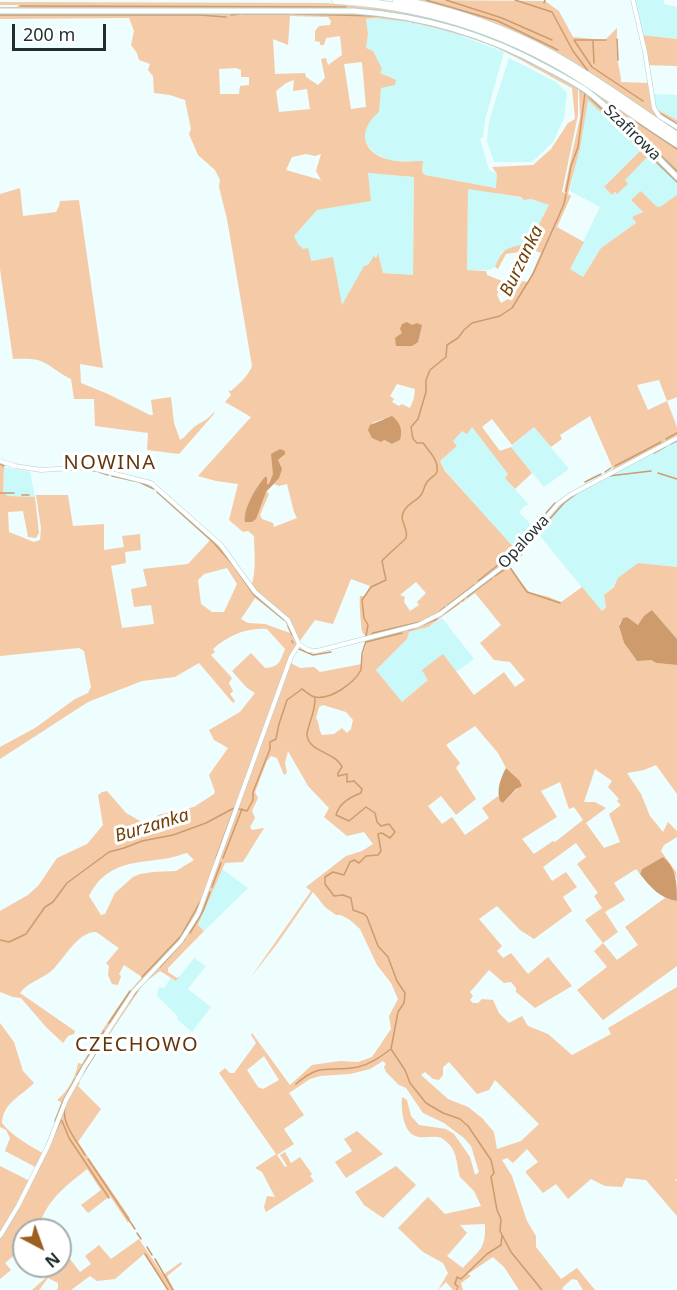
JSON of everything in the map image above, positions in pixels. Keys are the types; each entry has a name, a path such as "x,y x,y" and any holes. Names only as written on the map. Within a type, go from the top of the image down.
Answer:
{"highway":[{"path":"336,0 385,4 433,14 510,40 574,75 677,143"},
{"path":"397,0 459,15 519,38 574,68 677,136"}],"street":[{"path":"633,0 645,52 654,108 659,116 677,127"},
{"name":"Szafirowa","path":"0,11 343,11 392,14 434,22 481,36 521,54 585,90 612,113 677,177"},
{"name":"Opalowa","path":"299,644 308,650 317,651 418,626 433,619 510,561 558,504 570,495 677,438"},
{"path":"0,461 13,466 41,470 88,467 151,483 221,545 257,594 288,620 299,644 289,662 238,808 195,920 176,946 134,991 85,1066 66,1100 48,1146 0,1236"}],"shaded area":[{"path":"414,0 545,1 559,11 573,37 605,40 617,28 617,54 621,82 649,83 656,109 677,120 677,132 562,55 479,18"},
{"path":"633,0 664,0 664,4 677,7 677,39 641,35"},
{"path":"0,2 326,3 404,11 475,30 528,52 576,79 677,146 677,173 639,136 633,119 628,117 623,120 578,86 578,115 562,192 566,193 564,191 580,117 579,91 581,90 652,152 625,180 628,184 617,194 615,192 612,195 604,187 641,150 588,100 580,148 568,194 571,196 557,227 584,242 570,269 583,277 601,248 636,223 632,217 643,212 631,200 641,191 656,206 660,207 677,195 677,397 667,401 677,427 677,438 614,471 590,416 560,435 562,439 551,447 534,427 512,445 492,419 482,427 500,451 511,447 532,473 515,489 505,478 508,474 472,427 467,434 462,431 453,441 457,446 440,461 445,471 515,549 517,553 506,564 529,592 561,602 582,587 602,611 606,607 604,595 614,587 618,578 638,563 677,567 677,639 652,610 638,625 627,617 623,618 619,624 624,643 636,660 651,660 656,663 677,665 677,794 656,765 627,773 641,794 650,816 663,832 668,822 677,831 677,837 664,845 661,851 676,872 677,879 663,857 642,869 640,874 636,869 614,883 625,900 605,912 618,932 603,943 585,920 602,908 594,896 598,893 577,864 586,857 576,843 543,867 552,881 566,872 577,887 563,897 572,911 534,939 520,930 497,906 479,919 502,946 497,951 503,958 511,953 528,974 548,957 572,986 535,1008 516,992 511,982 504,983 489,970 470,992 473,996 470,1000 473,1003 478,1003 482,999 493,1000 499,1013 509,1023 522,1016 528,1026 548,1034 572,1055 611,1034 608,1028 677,987 677,1179 675,1180 677,1181 677,1216 646,1180 626,1178 622,1187 605,1186 591,1179 568,1199 556,1184 543,1193 526,1173 538,1162 527,1149 513,1163 507,1158 502,1160 512,1176 527,1221 536,1236 536,1247 561,1279 577,1268 595,1290 583,1290 577,1280 572,1279 562,1288 563,1290 519,1290 504,1267 493,1257 468,1274 471,1276 461,1283 463,1290 453,1290 446,1282 438,1290 448,1273 443,1263 423,1252 398,1228 428,1197 445,1214 481,1206 474,1191 460,1177 456,1156 448,1143 441,1138 419,1137 409,1132 404,1121 402,1097 407,1100 411,1116 419,1125 446,1129 454,1134 470,1157 475,1175 479,1172 471,1146 444,1123 423,1113 406,1088 399,1085 386,1072 384,1067 386,1064 383,1061 370,1069 350,1074 310,1079 289,1093 304,1115 284,1129 294,1144 277,1155 285,1167 287,1166 280,1155 285,1152 291,1163 300,1157 314,1181 266,1212 264,1207 267,1196 275,1197 262,1172 255,1168 276,1154 219,1073 225,1068 230,1073 234,1073 256,1043 252,1033 290,1085 312,1065 340,1061 358,1062 372,1057 391,1029 389,1016 398,999 391,983 377,965 360,929 350,920 336,915 325,907 313,892 251,977 311,891 306,887 346,856 362,851 373,844 364,832 347,836 324,817 329,808 308,786 288,751 285,763 287,773 284,775 277,758 271,756 267,761 255,792 258,798 252,811 255,818 250,827 252,830 264,828 243,862 225,863 198,925 204,931 168,968 168,972 177,978 180,976 176,981 160,971 144,983 109,1035 106,1033 77,1080 80,1083 78,1086 101,1109 78,1142 130,1218 128,1223 110,1196 88,1213 81,1205 101,1190 87,1169 59,1193 48,1206 42,1218 12,1218 12,1257 5,1263 11,1270 0,1279 0,1166 30,1181 37,1168 5,1151 10,1138 6,1130 0,1127 0,1023 14,1042 23,1071 34,1083 9,1105 2,1123 16,1136 44,1154 64,1104 57,1100 71,1083 78,1063 82,1064 117,1008 142,977 124,965 119,974 121,976 118,985 112,984 108,975 109,966 106,963 119,948 96,932 89,933 76,942 50,972 20,993 75,1031 63,1043 21,998 0,992 0,911 28,895 38,886 57,858 87,844 103,825 98,795 102,792 107,791 126,813 149,826 158,815 194,807 214,794 209,775 228,748 214,740 209,730 240,712 255,693 247,688 232,671 251,653 265,668 274,666 279,663 285,649 267,629 252,629 238,633 213,649 215,652 211,655 232,678 229,683 233,691 230,694 235,701 233,703 199,663 175,677 142,681 88,702 0,759 0,747 35,728 75,699 88,693 91,687 84,651 79,648 0,656 0,464 4,466 3,493 8,496 35,497 39,533 36,538 28,537 23,511 8,512 9,532 34,542 40,540 41,528 36,495 68,495 73,526 104,524 104,550 124,547 122,536 140,534 141,550 125,552 126,563 111,566 122,628 154,624 151,605 134,607 131,589 147,586 143,569 188,564 213,537 251,586 255,561 254,536 248,531 243,532 229,520 238,484 198,476 251,417 225,402 231,395 228,390 231,391 240,383 252,366 227,219 219,187 220,180 215,170 198,155 189,134 191,129 185,100 154,93 153,76 148,70 150,64 139,60 131,45 134,31 129,18 0,19 0,7 20,5 0,5","holes":["290,16 328,17 331,21 330,25 319,26 315,31 315,41 324,45 326,38 340,36 342,55 328,65 326,58 321,59 325,78 318,85 306,77 305,73 275,74 273,39 288,45","374,18 415,23 477,40 507,53 572,88 575,119 568,123 551,149 533,165 492,167 497,174 496,188 425,175 422,172 423,161 402,162 380,157 373,152 365,140 367,126 379,112 381,88 395,85 396,80 380,73 382,69 373,51 366,48 368,34 366,19","362,62 366,107 351,109 344,64","236,68 241,70 241,77 249,77 249,85 240,86 239,94 220,94 219,69","294,80 293,91 307,89 310,109 279,112 276,91","321,154 316,171 321,180 286,170 292,157","368,173 414,177 413,275 383,273 378,253 376,258 374,256 368,265 364,266 342,305 333,257 311,261 308,248 303,249 294,236 317,210 371,201","468,189 521,197 524,200 531,199 549,205 529,243 504,251 495,267 498,269 506,254 533,250 541,253 528,282 522,281 513,296 501,303 497,295 501,284 507,283 487,275 486,271 467,270","659,380 667,401 648,410 637,385","397,384 415,389 410,408 392,402 394,399 390,396","387,419 400,440 392,444 370,434 369,428 374,422","274,484 279,486 287,484 297,518 274,527 273,523 262,519 260,515 269,494 266,491","227,568 237,584 224,612 212,612 201,604 198,580 204,574","351,579 370,586 365,596 360,596 362,629 366,636 362,664 320,672 314,667 300,668 289,662 299,642 315,620 333,624","416,582 426,593 417,602 419,605 410,611 404,602 405,597 400,595","475,593 501,625 480,643 494,660 510,662 525,680 515,687 504,672 474,695 443,654 422,670 428,680 402,702 376,670 407,639 409,632 428,627","255,598 285,621 290,633 265,624 248,623 241,619","323,705 346,712 353,720 351,729 347,733 342,728 334,734 322,735 316,718 319,707","475,726 498,753 506,768 519,780 518,788 503,803 498,796 482,808 489,818 465,835 452,817 442,824 428,806 441,796 456,815 476,799 456,768 460,763 446,745","595,769 612,781 608,787 619,799 617,801 621,805 609,814 620,842 604,848 586,823 606,808 595,802 584,802","560,782 569,809 574,807 583,820 555,842 553,841 534,854 522,839 557,817 541,791","187,853 194,860 176,871 153,872 133,877 115,893 105,914 101,915 89,896 103,877 120,867","264,1056 279,1080 263,1089 258,1087 247,1070","449,1062 477,1094 489,1090 495,1080 539,1124 521,1141 497,1149 494,1132 482,1118 468,1107 448,1099 421,1075 425,1072 433,1079 439,1080 443,1075 443,1067","485,1224 483,1245 463,1268 447,1256 467,1233 460,1225"]},
{"path":"366,19 410,22 451,32 504,52 485,120 483,137 480,139 489,170 497,174 497,188 425,175 422,172 423,165 418,161 388,160 375,153 367,145 364,136 365,129 367,123 379,112 381,88 386,75 380,73 366,49 368,34"},
{"path":"641,35 677,39 677,66 646,65"},
{"path":"509,58 556,82 567,93 564,118 553,142 532,162 494,162 487,141 489,121"},
{"path":"651,94 677,95 677,120 656,109"},
{"path":"588,99 641,150 604,188 612,195 628,184 624,180 652,152 677,177 677,195 660,207 656,206 641,191 632,201 643,212 632,217 636,223 601,248 583,277 570,269 600,207 570,191"},
{"path":"367,173 414,177 413,275 383,273 378,254 352,287 342,306 333,257 310,261 295,241 294,236 317,210 370,201"},
{"path":"20,188 23,216 56,212 60,201 79,200 103,368 80,364 81,383 150,415 153,415 151,400 171,397 174,423 180,440 214,412 179,454 147,450 148,433 95,426 94,399 74,399 71,379 39,360 13,359 0,269 0,194"},
{"path":"468,188 524,200 531,199 549,205 529,243 502,252 495,267 489,270 467,270"},
{"path":"407,322 412,325 417,323 422,325 418,342 412,346 396,346 395,338 402,333 400,329 402,324"},
{"path":"392,416 400,426 400,440 392,444 372,438 368,430 370,425"},
{"path":"472,427 508,474 505,478 529,505 519,512 536,530 562,501 677,438 677,567 638,563 604,595 606,607 601,611 536,531 517,553 445,470 440,461 457,446 453,441 462,430"},
{"path":"534,427 569,469 544,487 511,447"},
{"path":"280,449 285,451 285,454 278,460 282,469 279,478 266,492 256,519 252,522 245,522 246,511 254,492 265,477 269,484 273,474 271,454"},
{"path":"4,467 30,472 35,497 8,496 3,493"},
{"path":"652,610 677,639 677,665 656,663 651,660 637,661 624,643 619,626 623,618 627,617 638,625"},
{"path":"442,618 474,659 456,672 442,655 428,680 402,702 376,670 407,639 409,632 428,627"},
{"path":"506,768 522,786 503,803 500,801 499,788"},
{"path":"663,857 674,872 677,901 656,892 640,874 642,869"},
{"path":"222,869 248,888 204,931 198,926"},
{"path":"665,898 677,901 677,966 603,1020 577,990 607,967 594,951 603,943 617,960 638,945 625,927"},
{"path":"194,958 206,966 188,989 211,1007 192,1032 157,996 159,987 164,988 171,978 176,981"},
{"path":"357,1131 383,1154 346,1178 335,1162 352,1151 344,1139"},
{"path":"396,1166 416,1185 383,1218 364,1205 355,1192"},
{"path":"139,1239 163,1275 181,1262 182,1264 167,1276 174,1290 168,1290 144,1254 115,1279 97,1281 90,1276 71,1290 56,1290 58,1283 48,1278 72,1278 72,1262 80,1272 91,1264 85,1256 99,1245 111,1259"},
{"path":"46,1278 48,1278 39,1290 32,1290"}],"waterway":[{"path":"426,0 498,21 558,50"},
{"path":"446,0 502,18 552,40"},
{"name":"Burzanka","path":"515,0 552,12 573,51 588,71"},
{"path":"20,6 346,7"},
{"path":"231,15 240,14"},
{"path":"243,14 289,14"},
{"path":"294,14 377,16"},
{"path":"0,15 226,17"},
{"path":"617,39 618,60"},
{"path":"574,40 592,67 643,101"},
{"path":"575,40 606,40"},
{"path":"593,41 594,63"},
{"name":"Burzanka","path":"566,192 571,166 578,147 585,93 580,90"},
{"path":"588,96 613,120"},
{"path":"661,114 677,124"},
{"path":"635,121 677,149"},
{"path":"616,123 623,130"},
{"path":"625,132 652,158"},
{"path":"637,133 677,171"},
{"path":"654,160 677,182"},
{"name":"Burzanka","path":"366,636 368,625 364,618 362,600 371,587 386,580 382,561 406,538 407,534 402,515 408,506 419,497 427,482 437,472 437,464 423,443 417,443 413,439 411,427 418,419 430,370 446,357 447,345 458,338 472,323 500,316 512,308 533,274 564,204 566,194"},
{"path":"666,439 677,433"},
{"path":"670,444 677,441"},
{"path":"615,466 661,442"},
{"path":"654,453 666,446"},
{"path":"0,464 4,466"},
{"path":"605,472 611,468"},
{"path":"90,470 95,471"},
{"path":"609,476 651,471"},
{"path":"99,472 108,475"},
{"path":"658,473 677,479"},
{"path":"585,482 601,474"},
{"path":"112,476 139,482 154,489"},
{"path":"157,492 214,543 234,566"},
{"path":"0,493 14,493"},
{"path":"548,521 564,503 576,494"},
{"path":"22,495 29,495"},
{"path":"546,513 555,503"},
{"path":"542,528 546,523"},
{"path":"526,537 534,528"},
{"path":"528,545 539,531"},
{"path":"515,549 523,541"},
{"path":"495,576 510,566 525,551"},
{"path":"478,581 513,553"},
{"path":"509,566 527,592 560,603"},
{"path":"236,569 254,595 284,620"},
{"path":"467,597 492,578"},
{"path":"448,605 474,585"},
{"path":"445,613 459,603"},
{"path":"440,611 445,607"},
{"path":"409,630 437,619"},
{"path":"370,636 373,633 420,622"},
{"path":"288,626 292,635"},
{"path":"366,642 402,633"},
{"name":"Burzanka","path":"239,809 247,811 253,800 253,792 270,749 270,742 276,739 287,700 302,689 311,696 321,697 335,693 348,685 361,670 366,641"},
{"path":"299,649 313,655 331,652"},
{"path":"315,697 307,731 309,741 317,749 339,762 342,767 338,776 347,774 347,782 354,781 362,789 361,793 342,804 336,815 349,821 366,807 375,813 377,822 381,826 389,824 395,832 390,838 382,833 378,834 381,851 378,855 366,856 359,863 354,860 350,862 344,875 333,872 325,877 325,884 334,896 343,895 351,898 353,910 367,917 378,946 388,957 397,981 405,993 404,1003 398,1012 391,1049 405,1070 410,1083 426,1103 443,1113 460,1119 468,1126 491,1160 494,1173 491,1177 497,1210 501,1219 500,1231 511,1252 542,1290"},
{"name":"Burzanka","path":"0,940 9,942 26,934 45,907 53,902 67,883 109,852 142,841 173,835 206,823 234,808"},
{"path":"216,858 234,809"},
{"path":"223,858 242,809"},
{"path":"212,887 221,863"},
{"path":"190,933 203,911 210,892"},
{"path":"142,977 181,936 200,902"},
{"path":"160,967 185,939"},
{"path":"109,1023 130,991"},
{"path":"127,1004 137,991"},
{"path":"92,1051 104,1031"},
{"path":"296,1084 319,1070 363,1066 391,1049"},
{"path":"82,1075 97,1051"},
{"path":"77,1075 89,1055"},
{"path":"55,1121 75,1079"},
{"path":"65,1107 67,1126 85,1155"},
{"path":"37,1172 61,1120"},
{"path":"62,1121 69,1138 109,1198"},
{"path":"88,1159 135,1229"},
{"path":"137,1233 141,1239"},
{"path":"458,1287 455,1284 457,1277 461,1279 487,1254 501,1245 502,1235"},
{"path":"147,1247 152,1255"},
{"path":"145,1254 168,1290"},
{"path":"155,1259 173,1290"}],"district":[{"name":"NOWINA","path":"110,463"},
{"name":"CZECHOWO","path":"137,1045"}]}
